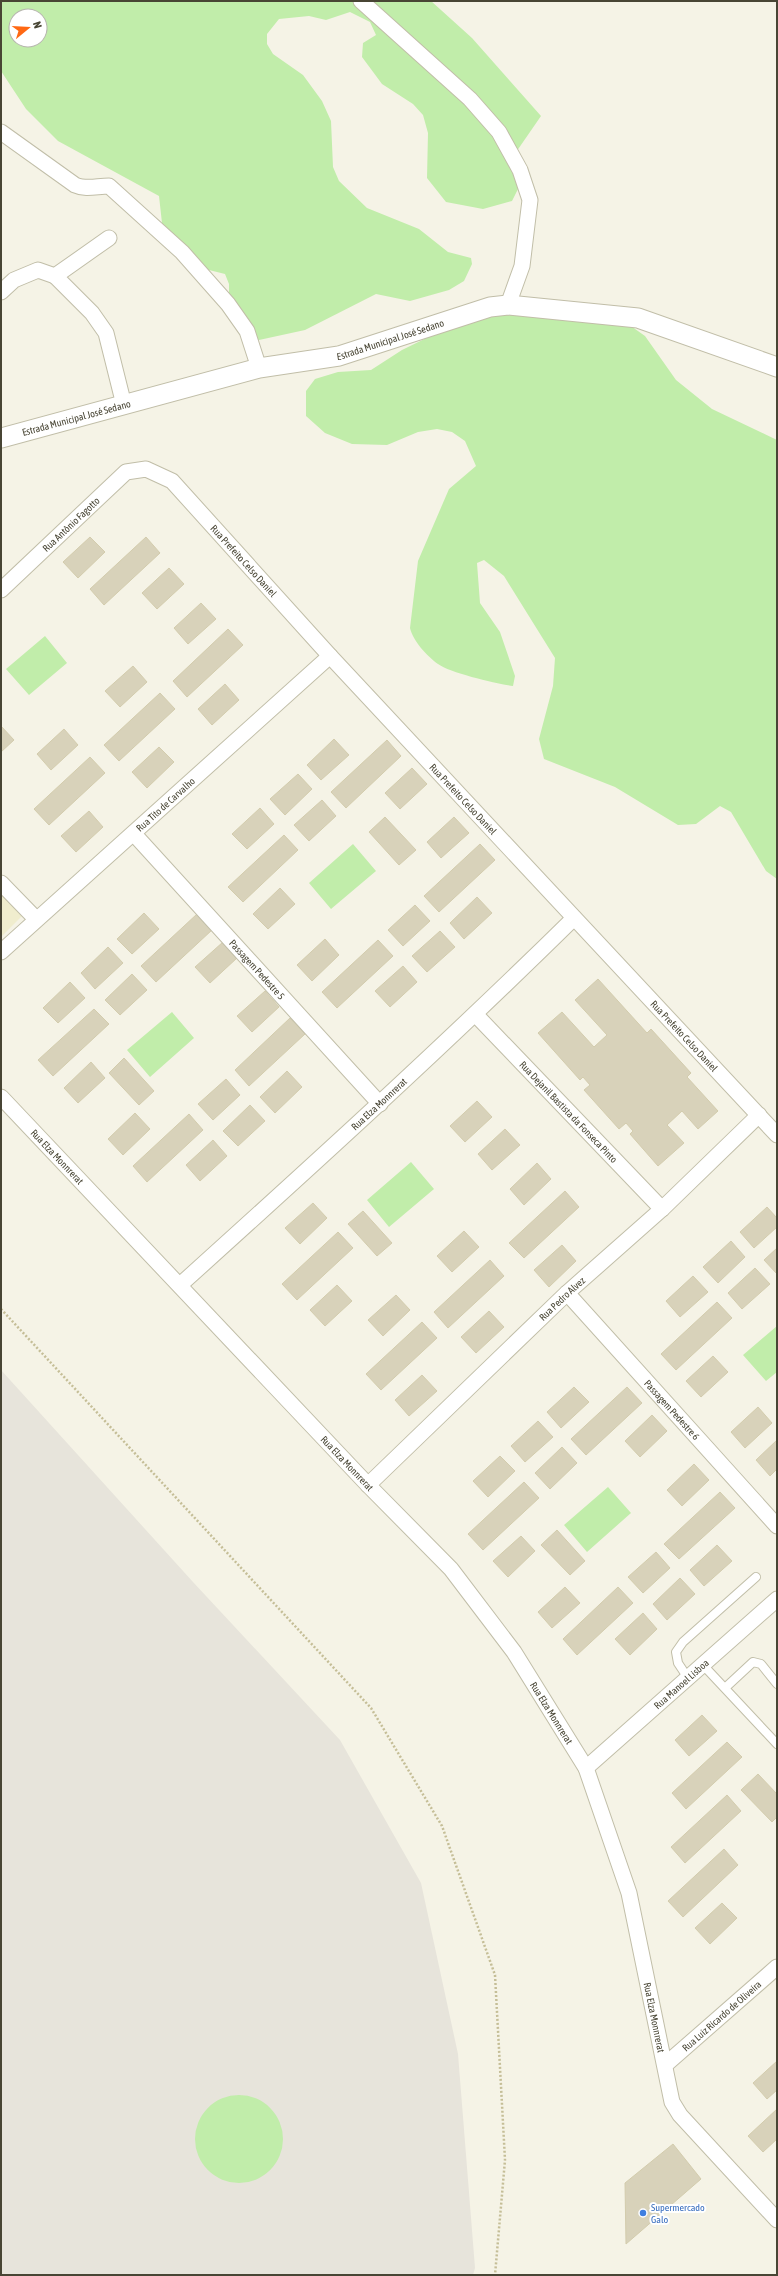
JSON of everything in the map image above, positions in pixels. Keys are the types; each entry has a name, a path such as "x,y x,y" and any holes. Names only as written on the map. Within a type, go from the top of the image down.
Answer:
{"street":[{"path":"361,1 470,99 499,132 520,170 530,200 522,266 508,305"},
{"path":"2,134 75,184 84,188 109,186 182,252 228,304 247,331 259,368"},
{"path":"55,276 109,238"},
{"path":"1,292 14,280 38,270 55,276 92,313 106,333 124,405"},
{"name":"Estrada Municipal José Sedano","path":"1,438 59,421 259,368 340,356 490,306 508,305 638,318 777,367"},
{"name":"Rua Antônio Fagotto","path":"1,590 126,472 146,469"},
{"name":"Rua Prefeito Celso Daniel","path":"146,469 172,481 330,656 777,1135"},
{"name":"Rua Tito de Carvalho","path":"1,952 36,919 134,834 330,656"},
{"name":"Passagem Pedestre 5","path":"134,834 380,1104"},
{"path":"1,883 36,919"},
{"name":"Rua Elza Monnrerat","path":"180,1285 476,1015 574,918"},
{"name":"Rua Dejanil Bastista da Fonseca Pinto","path":"476,1015 662,1209"},
{"name":"Rua Elza Monnrerat","path":"1,1097 368,1485 451,1569 514,1652 586,1768 629,1894 672,2102 680,2115 777,2220"},
{"name":"Rua Pedro Alvez","path":"368,1485 567,1293 662,1209 759,1115"},
{"name":"Passagem Pedestre 6","path":"567,1293 777,1526"},
{"name":"Rua Manoel Lisboa","path":"586,1768 777,1599"},
{"name":"Rua Luiz Ricardo de Oliveira","path":"665,2065 777,1967"}],"lane":[{"path":"688,1678 678,1663 676,1652 683,1642 756,1577"},
{"path":"725,1688 753,1662 761,1664 777,1684"},
{"path":"703,1665 777,1744"}],"path":[{"path":"1,1309 371,1708 442,1826 494,1975 505,2160 495,2275"}],"shaded area":[{"path":"1,892 23,915 1,937"},
{"path":"1,1370 193,1582 340,1740 421,1883 458,2054 475,2268 473,2275 1,2275"}],"green space":[{"path":"1,1 431,1 472,38 541,116 512,158 518,189 512,201 483,209 446,202 427,178 428,133 423,115 413,104 382,84 362,57 363,43 376,35 370,22 350,12 326,20 309,16 279,19 267,34 267,44 273,54 303,75 322,101 331,121 333,167 339,181 367,208 419,229 448,252 471,258 472,264 464,281 449,290 410,301 376,294 305,330 259,340 246,337 229,318 229,284 225,274 189,265 163,232 159,196 58,141 26,109 1,71"},
{"path":"511,313 628,324 645,336 676,380 712,409 777,440 777,879 766,871 731,812 720,806 696,824 678,825 615,787 544,759 539,739 553,686 555,658 504,576 484,560 477,563 480,603 500,632 515,676 513,686 474,678 444,667 429,657 417,643 410,628 418,561 449,489 476,466 465,441 452,432 437,429 418,432 387,445 352,444 325,433 306,416 306,391 315,379 338,372 371,370 402,350 453,325"},
{"path":"45,636 67,663 29,695 6,669"},
{"path":"353,844 376,871 331,909 309,883"},
{"path":"172,1012 194,1038 150,1077 127,1050"},
{"path":"411,1162 434,1189 389,1227 367,1200"},
{"path":"777,1326 777,1372 766,1381 743,1355"},
{"path":"608,1487 631,1513 587,1552 564,1525"},
{"path":"239,2095 256,2099 270,2108 279,2122 283,2139 279,2156 270,2170 256,2179 239,2183 222,2179 208,2170 199,2156 195,2139 199,2122 208,2108 222,2099"}],"building":[{"path":"90,537 105,552 78,578 63,562"},
{"path":"146,537 160,553 104,605 90,589"},
{"path":"169,568 184,584 157,609 142,593"},
{"path":"201,603 216,619 188,644 174,628"},
{"path":"228,629 243,645 187,697 173,681"},
{"path":"133,666 147,682 120,707 105,691"},
{"path":"225,684 239,700 212,725 198,709"},
{"path":"160,693 175,709 119,761 104,745"},
{"path":"1,726 14,740 1,752"},
{"path":"64,729 78,745 51,770 37,754"},
{"path":"334,739 349,755 321,780 307,765"},
{"path":"387,740 401,756 346,808 331,792"},
{"path":"159,747 174,762 147,788 132,772"},
{"path":"90,757 105,773 49,825 34,809"},
{"path":"412,768 427,784 400,809 385,793"},
{"path":"298,774 312,789 285,815 270,799"},
{"path":"322,800 336,816 309,841 294,825"},
{"path":"260,808 274,824 247,849 232,834"},
{"path":"89,811 103,827 76,852 61,836"},
{"path":"385,817 416,850 399,865 369,832"},
{"path":"454,817 469,833 441,858 427,842"},
{"path":"284,835 298,850 243,902 228,887"},
{"path":"480,844 495,860 439,912 424,896"},
{"path":"280,888 295,904 268,929 253,914"},
{"path":"477,897 492,913 464,939 450,923"},
{"path":"415,905 430,921 403,946 388,930"},
{"path":"144,913 159,929 132,954 117,939"},
{"path":"197,914 212,930 156,982 141,966"},
{"path":"440,931 455,947 427,972 412,956"},
{"path":"325,939 339,955 312,981 297,965"},
{"path":"378,940 393,956 337,1008 322,992"},
{"path":"223,942 237,958 210,983 195,967"},
{"path":"108,947 123,963 95,989 81,973"},
{"path":"403,966 417,982 390,1007 375,991"},
{"path":"132,974 147,990 120,1015 105,1000"},
{"path":"598,979 647,1033 651,1029 691,1073 687,1077 718,1111 698,1129 682,1111 667,1125 684,1143 658,1166 630,1134 633,1131 626,1123 619,1129 584,1090 590,1085 583,1077 580,1080 538,1033 562,1012 594,1047 607,1035 575,1000"},
{"path":"70,982 85,998 58,1023 43,1008"},
{"path":"265,991 279,1007 252,1032 237,1016"},
{"path":"94,1009 109,1024 53,1076 38,1060"},
{"path":"290,1018 305,1034 249,1086 235,1070"},
{"path":"124,1058 154,1091 139,1105 109,1073"},
{"path":"91,1062 105,1078 78,1103 64,1088"},
{"path":"287,1071 302,1087 275,1113 260,1097"},
{"path":"226,1079 240,1095 213,1120 198,1104"},
{"path":"477,1101 492,1117 465,1142 450,1126"},
{"path":"250,1105 265,1121 238,1146 223,1131"},
{"path":"135,1113 150,1129 123,1155 108,1139"},
{"path":"189,1114 203,1130 147,1182 133,1166"},
{"path":"505,1129 520,1145 492,1170 478,1154"},
{"path":"213,1140 227,1156 200,1181 186,1165"},
{"path":"537,1163 551,1179 524,1205 510,1189"},
{"path":"565,1191 579,1207 524,1258 509,1243"},
{"path":"313,1203 327,1218 300,1244 285,1228"},
{"path":"767,1207 777,1218 777,1227 754,1248 740,1232"},
{"path":"363,1211 392,1243 377,1256 348,1224"},
{"path":"464,1231 479,1247 452,1272 437,1256"},
{"path":"338,1232 353,1248 297,1300 282,1284"},
{"path":"731,1241 745,1257 718,1283 703,1267"},
{"path":"562,1245 576,1261 549,1287 534,1270"},
{"path":"777,1248 777,1274 764,1260"},
{"path":"490,1260 504,1276 448,1328 434,1312"},
{"path":"755,1268 770,1284 742,1309 728,1293"},
{"path":"693,1276 708,1292 680,1317 666,1301"},
{"path":"337,1285 352,1301 325,1326 310,1310"},
{"path":"396,1295 410,1310 383,1336 368,1320"},
{"path":"717,1302 732,1318 676,1370 661,1354"},
{"path":"489,1311 504,1327 476,1353 461,1337"},
{"path":"422,1322 437,1338 381,1390 366,1374"},
{"path":"713,1356 728,1372 701,1397 686,1381"},
{"path":"422,1375 437,1391 409,1416 395,1400"},
{"path":"574,1387 589,1402 561,1428 547,1412"},
{"path":"627,1387 642,1403 586,1455 571,1439"},
{"path":"758,1407 772,1423 745,1448 731,1432"},
{"path":"652,1415 667,1431 640,1457 625,1441"},
{"path":"538,1421 553,1437 525,1462 511,1446"},
{"path":"777,1440 777,1469 770,1476 756,1460"},
{"path":"562,1447 577,1463 550,1489 535,1473"},
{"path":"500,1456 515,1471 488,1497 473,1481"},
{"path":"694,1464 709,1480 682,1506 667,1490"},
{"path":"524,1482 539,1498 483,1550 468,1534"},
{"path":"720,1492 735,1508 679,1559 664,1544"},
{"path":"557,1530 585,1561 570,1575 541,1545"},
{"path":"521,1536 535,1551 508,1577 493,1561"},
{"path":"717,1545 732,1561 704,1586 690,1570"},
{"path":"656,1552 670,1568 643,1593 628,1577"},
{"path":"680,1578 695,1594 667,1620 653,1604"},
{"path":"565,1587 580,1603 552,1628 538,1612"},
{"path":"618,1587 633,1603 577,1655 563,1639"},
{"path":"643,1613 657,1629 630,1655 615,1639"},
{"path":"702,1715 717,1731 689,1756 675,1740"},
{"path":"727,1742 742,1757 686,1809 672,1793"},
{"path":"758,1774 777,1794 777,1817 772,1822 741,1790"},
{"path":"727,1795 741,1811 685,1863 671,1847"},
{"path":"724,1849 738,1865 683,1917 668,1901"},
{"path":"722,1903 737,1918 710,1944 695,1928"},
{"path":"777,2061 777,2090 767,2099 753,2083"},
{"path":"777,2109 777,2139 763,2152 748,2136"},
{"name":"Supermercado Galo","path":"673,2144 701,2179 626,2244 625,2183"}],"place":[{"name":"Supermercado Galo","path":"643,2213"}]}
